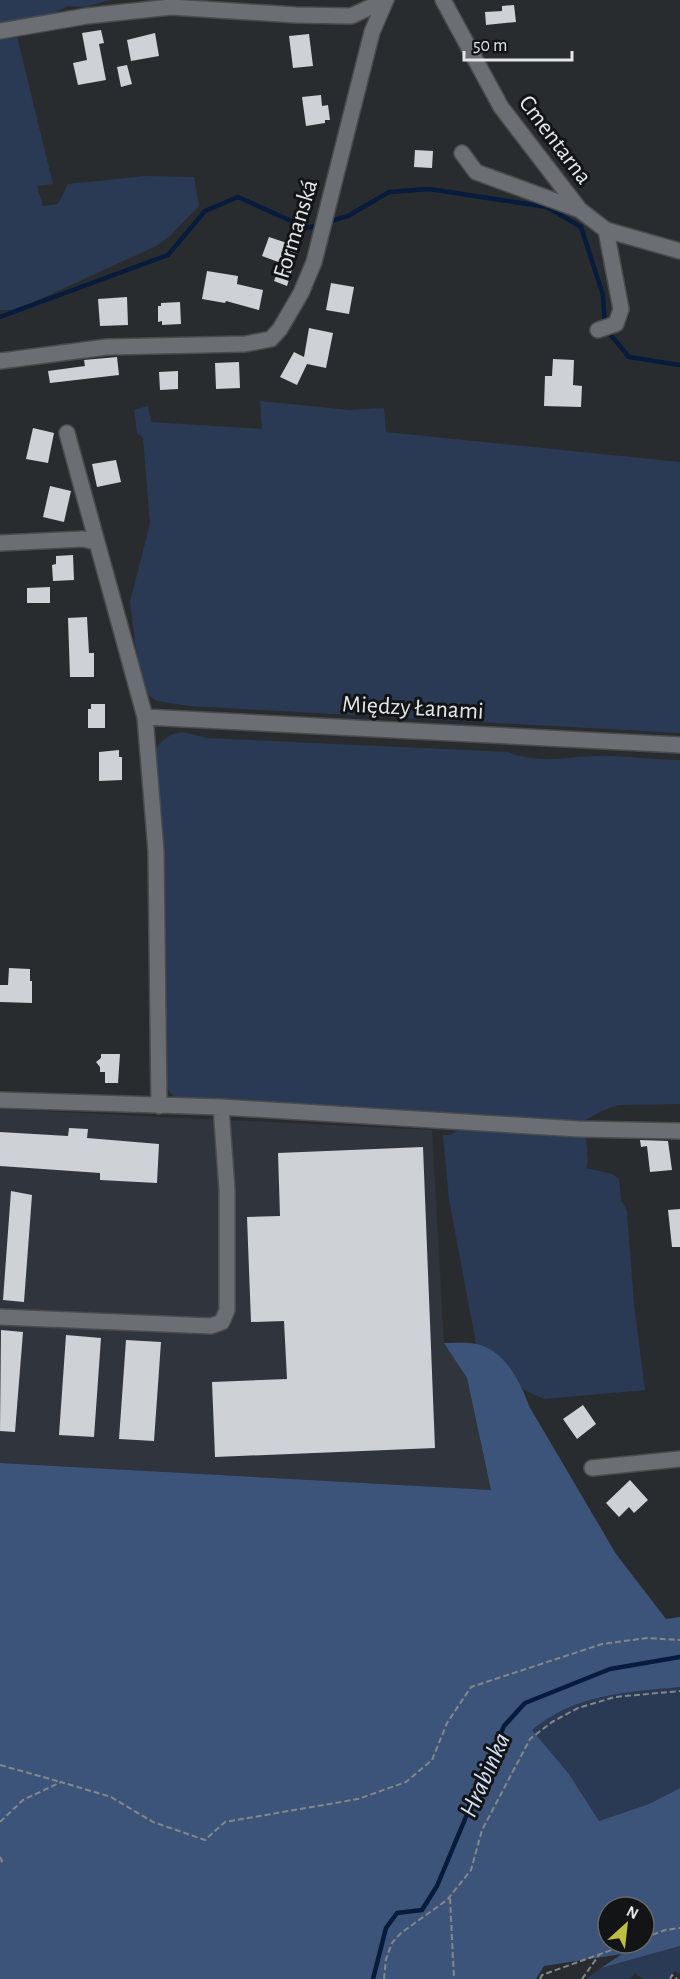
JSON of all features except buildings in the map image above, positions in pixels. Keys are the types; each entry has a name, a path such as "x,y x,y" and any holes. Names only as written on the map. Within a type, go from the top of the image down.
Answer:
{"street":[{"name":"Cmentarna","path":"443,0 501,107 580,210 606,230 680,251"},
{"path":"0,31 87,16 171,7 351,16 386,1"},
{"name":"Formanská","path":"0,360 107,347 245,344 271,339 280,329 301,293 314,262 372,32 386,1"},
{"path":"351,16 372,32"},
{"path":"462,153 477,172 580,210"},
{"path":"598,330 616,324 621,309 606,230"},
{"path":"67,433 145,717 156,851 159,1106"},
{"path":"0,543 83,539 96,542"},
{"name":"Między Łanami","path":"145,717 680,745"},
{"path":"0,1100 221,1107 579,1128 680,1131"},
{"path":"0,1317 211,1326 222,1322 227,1310 227,1202 221,1107"},
{"path":"592,1468 680,1459"}],"path":[{"path":"0,1765 111,1797 153,1822 205,1840 225,1822 358,1799 406,1782 432,1760 447,1723 471,1687 602,1644 647,1638 680,1640"},
{"path":"384,1979 386,1959 392,1943 401,1933 450,1897 471,1870 487,1821 530,1739 552,1722 578,1708 615,1697 680,1690"},
{"path":"0,1822 23,1800 61,1782"},
{"path":"0,1857 2,1861 0,1864"},
{"path":"450,1897 454,1979"},
{"path":"656,1933 680,1928"},
{"path":"540,1979 543,1975 599,1955"},
{"path":"582,1979 599,1955"},
{"path":"670,1979 672,1975 677,1979"}],"shaded area":[{"path":"0,0 110,0 85,7 67,6 48,17 0,24"},
{"path":"17,37 53,184 37,186 43,206 58,204 68,184 147,176 194,177 199,206 169,237 156,246 36,301 12,310 0,310 0,39"},
{"path":"260,401 350,410 384,408 386,432 680,462 680,733 190,706 157,701 148,695 137,656 130,602 150,523 143,438 137,433 134,410 148,406 151,422 262,429"},
{"path":"182,732 207,738 508,752 545,759 605,756 680,760 680,1104 618,1105 580,1123 174,1096 167,1087 163,1071 165,916 153,754 165,739"},
{"path":"0,1109 432,1130 444,1343 467,1378 491,1490 0,1463"},
{"path":"466,1126 586,1137 588,1160 586,1168 612,1174 619,1179 621,1200 627,1211 634,1304 645,1390 544,1399 524,1390 503,1360 488,1349 476,1344 449,1199 443,1135 450,1135"},
{"path":"444,1343 477,1344 487,1347 510,1368 529,1406 616,1554 666,1619 680,1617 680,1687 621,1693 583,1702 548,1718 532,1730 569,1774 599,1821 649,1804 680,1788 680,1946 656,1953 656,1895 596,1895 596,1955 616,1955 544,1966 536,1979 0,1979 0,1463 491,1490 467,1378"},
{"path":"680,1687 680,1788 649,1804 599,1821 569,1774 532,1730 563,1708 591,1698"},
{"path":"680,1946 680,1974 675,1971 669,1979 643,1979 635,1973 630,1979 586,1979 601,1968 648,1955 656,1955 656,1953"},
{"path":"620,1955 648,1955 601,1968"}],"waterway":[{"path":"0,317 168,255 205,211 238,197 307,228 348,216 389,192 429,189 547,207 581,227 603,295 605,328 629,357 680,365"},
{"name":"Hrabinka","path":"373,1979 386,1928 397,1913 422,1910 437,1886 504,1726 525,1703 610,1669 680,1657"}]}
